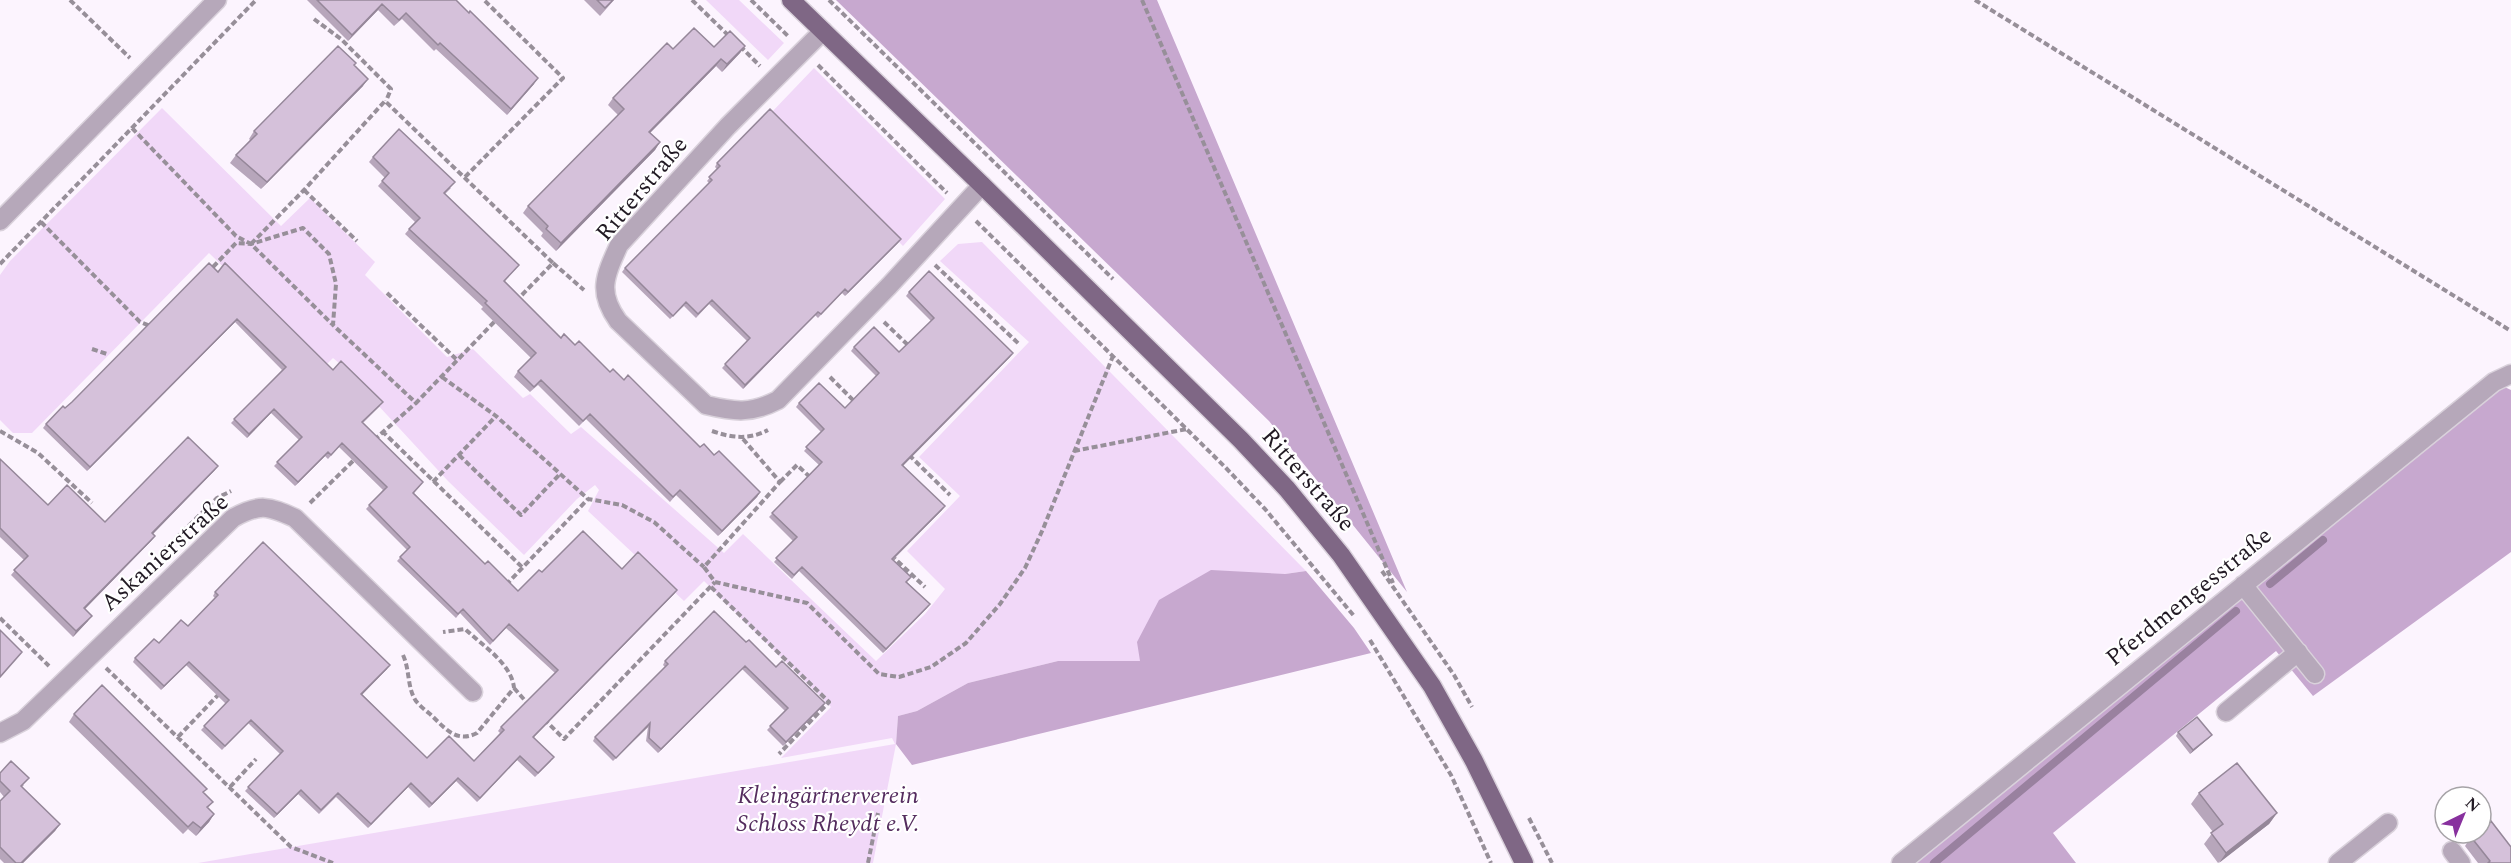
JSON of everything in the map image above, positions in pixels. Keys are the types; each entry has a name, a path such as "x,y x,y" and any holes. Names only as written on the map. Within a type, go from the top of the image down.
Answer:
{"main road":[{"name":"Ritterstraße","path":"791,0 1241,440 1294,497 1379,607 1432,686 1474,761 1524,863"}],"street":[{"path":"0,221 217,0"},
{"name":"Ritterstraße","path":"823,31 728,126 619,245 603,289 607,307 618,321 706,405 725,410 748,412 765,407 778,400 982,185"},
{"name":"Pferdmengesstraße","path":"1901,863 2494,382 2511,374"},
{"name":"Askanierstraße","path":"0,733 22,722 232,518 251,508 273,509 295,518 473,692"},
{"path":"2242,585 2314,674"},
{"path":"2226,712 2298,652"},
{"path":"2338,863 2388,823"}],"path":[{"path":"70,0 144,72"},
{"path":"0,264 256,0"},
{"path":"465,177 563,78 484,0"},
{"path":"692,0 764,69"},
{"path":"751,0 1187,429 1265,509 1361,624"},
{"path":"1142,0 1397,591 1379,607"},
{"path":"1975,0 2511,331"},
{"path":"251,244 386,101 391,89 341,39 314,20"},
{"path":"386,101 553,263 585,290"},
{"path":"132,128 236,236 251,244 416,403"},
{"path":"304,190 357,241"},
{"path":"41,222 140,322 155,328"},
{"path":"213,267 236,243 251,244 303,228 329,254 336,284 333,325"},
{"path":"933,262 1019,344"},
{"path":"511,306 553,263"},
{"path":"387,293 456,359"},
{"path":"366,448 382,431 416,403 456,359 503,314"},
{"path":"879,317 911,348"},
{"path":"92,349 107,354"},
{"path":"442,377 496,416 588,499 622,505 654,522 704,567 715,582 807,603 879,674 899,677 931,667 966,643 1000,603 1024,568 1043,529 1113,356"},
{"path":"825,373 858,405"},
{"path":"433,482 496,416"},
{"path":"1074,451 1187,429"},
{"path":"0,431 38,453 92,503"},
{"path":"382,431 522,567"},
{"path":"743,438 780,482"},
{"path":"908,454 950,495"},
{"path":"459,455 521,515 560,474"},
{"path":"317,512 309,504 358,456"},
{"path":"704,567 797,465 814,481"},
{"path":"500,592 588,499"},
{"path":"883,546 925,587"},
{"path":"542,717 564,739 715,582"},
{"path":"711,586 829,702 779,754"},
{"path":"0,618 51,668"},
{"path":"439,630 446,633 465,629 469,625"},
{"path":"465,629 509,671 514,688 535,710"},
{"path":"1367,634 1451,775 1491,863"},
{"path":"400,650 408,667 409,683 415,700 452,735 470,737 477,733 514,688"},
{"path":"98,676 114,659"},
{"path":"106,668 291,847 333,863"},
{"path":"178,737 225,688"},
{"path":"230,787 256,759"},
{"path":"868,863 878,813"}],"green space":[{"path":"706,0 739,0 784,43 768,60"},
{"path":"814,68 945,199 903,246 770,114"},
{"name":"Kleingärtnerverein Schloss Rheydt e.V.","path":"162,108 281,226 310,198 375,262 365,275 447,357 473,349 523,398 530,394 571,434 581,427 724,553 743,534 876,661 925,614 945,589 907,551 960,496 919,457 1029,342 940,261 958,244 982,242 1306,571 1285,574 1140,661 1058,661 968,683 917,711 898,716 896,744 873,863 198,863 895,744 892,738 781,758 831,707 704,581 684,601 588,511 599,490 595,485 577,499 524,555 448,481 339,363 333,358 325,366 209,253 32,433 13,433 0,420 0,275 10,261"}],"shaded area":[{"path":"836,0 1157,0 1407,592 1269,421"},
{"path":"2494,382 2511,390 2511,552 2313,696 2276,651 2053,833 2076,863 1901,863"},
{"path":"1211,570 1285,574 1306,571 1354,628 1371,653 912,765 896,744 898,716 917,711 968,683 1058,661 1140,661 1137,642 1159,600"}],"building":[{"path":"317,0 456,0 538,78 511,109 440,43 438,45 406,13 399,20 382,4 352,35"},
{"path":"597,0 613,0 605,8"},
{"path":"694,28 714,47 730,31 745,46 727,64 721,59 649,132 660,142 561,243 546,229 548,226 528,206 624,109 613,98 667,43 673,49"},
{"path":"338,46 356,63 354,65 368,79 267,182 236,155 257,134 254,131"},
{"path":"770,109 901,239 848,292 845,289 821,314 818,312 745,385 725,364 750,338 712,300 698,314 686,302 673,316 625,268 712,180 709,177 720,166 717,163"},
{"path":"399,129 455,182 444,193 519,265 504,281 561,338 564,334 575,345 579,341 610,372 613,369 624,380 628,375 700,447 704,444 714,455 719,451 760,492 722,531 680,490 673,497 590,414 583,421 541,380 534,387 518,371 536,353 485,303 487,301 409,229 420,218 382,181 389,173 373,157"},
{"path":"209,263 218,272 225,263 333,370 341,361 383,402 362,422 423,482 413,493 485,564 488,561 518,591 539,570 542,572 583,531 622,569 638,552 677,590 533,737 554,757 538,773 520,756 480,798 458,778 432,804 411,783 371,824 338,793 321,810 301,790 277,814 248,787 283,751 251,720 225,746 204,726 229,700 189,662 164,686 135,658 154,639 159,643 181,620 188,626 218,595 215,592 263,542 390,665 361,694 427,758 449,736 474,761 504,730 501,727 558,670 509,624 493,641 463,609 458,614 400,557 410,547 369,505 387,487 342,443 331,455 328,452 298,482 277,462 302,437 274,409 249,434 234,419 286,367 237,319 90,467 46,424 63,406 65,408 72,402"},
{"path":"929,271 1013,353 902,465 945,506 892,559 911,577 906,582 930,604 886,649 802,567 794,575 776,558 797,537 772,513 822,462 806,447 824,429 799,403 819,383 845,408 879,373 854,347 874,327 899,352 934,318 909,292"},
{"path":"188,437 218,466 152,533 155,536 84,608 92,616 76,631 14,570 28,556 0,528 0,459 48,505 67,485 105,522"},
{"path":"714,611 746,642 749,640 776,667 782,661 825,703 786,742 770,726 788,708 745,666 661,749 649,738 650,723 616,758 595,737 668,664 665,661"},
{"path":"0,630 22,652 0,677"},
{"path":"102,685 207,789 203,792 213,802 207,807 214,814 201,828 193,822 188,827 74,714"},
{"path":"2197,717 2212,735 2193,750 2178,732"},
{"path":"11,761 29,778 21,786 60,824 21,863 16,863 0,847 0,801 10,791 0,781 0,773"},
{"path":"2237,763 2277,813 2226,853 2211,833 2223,824 2199,793"},
{"path":"2493,824 2511,847 2511,863 2488,863 2490,861 2477,845 2493,845"}],"waterway":[{"path":"2270,584 2323,540"},
{"path":"1934,863 2236,611"}]}
